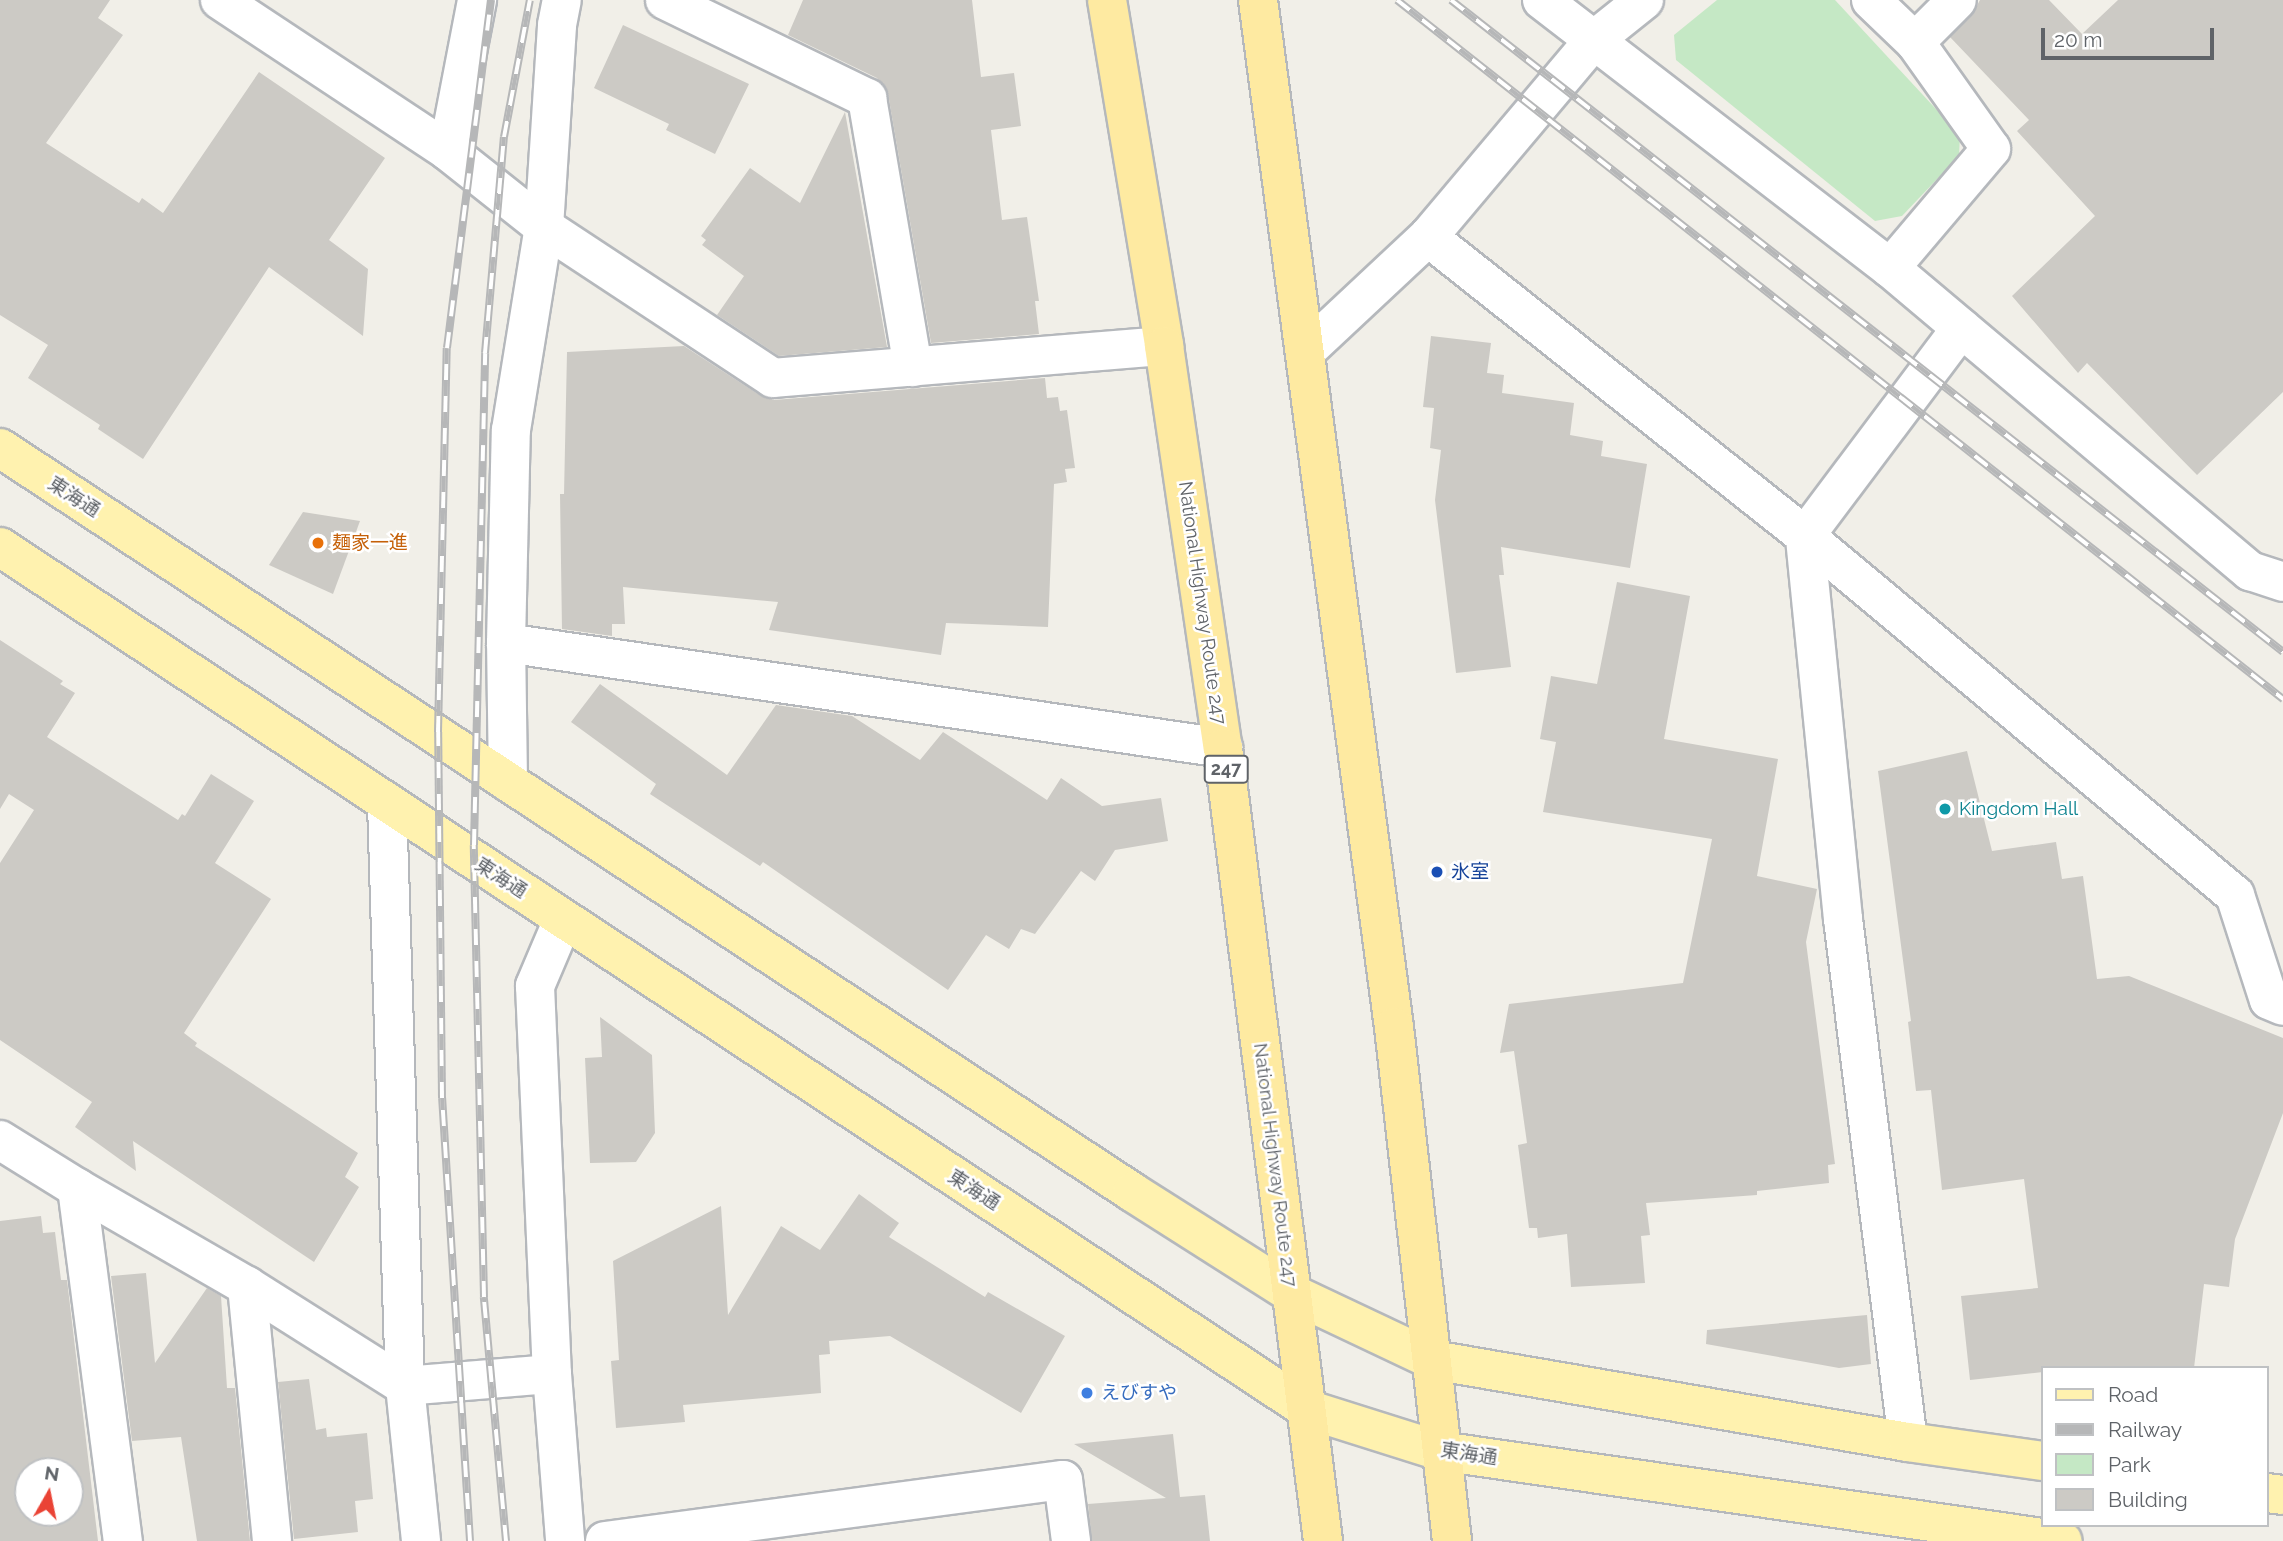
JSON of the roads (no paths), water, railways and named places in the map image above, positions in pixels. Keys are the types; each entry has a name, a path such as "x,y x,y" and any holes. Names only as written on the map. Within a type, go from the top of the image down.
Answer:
{"highway":[{"name":"National Highway Route 247","path":"1107,0 1164,346 1223,747 1323,1541"},
{"path":"1258,0 1394,1027 1452,1541"}],"main road":[{"name":"東海通","path":"0,448 1291,1293 1433,1360 1908,1442 2042,1461"},
{"name":"東海通","path":"0,547 1307,1409 1440,1451 1935,1532 2063,1541"}],"street":[{"path":"220,0 448,150 544,227 773,378 1164,346"},
{"path":"448,150 477,0"},
{"path":"508,782 506,643 510,430 544,227 557,24 562,0"},
{"path":"665,0 867,98 913,367"},
{"path":"1542,0 1890,268 2250,571 2283,582"},
{"path":"1306,351 1428,237 1594,40 1644,0"},
{"path":"1871,0 1915,42 1991,149 1890,268"},
{"path":"1915,42 1957,0"},
{"path":"1428,237 1805,536 2235,895 2269,1000 2283,1006"},
{"path":"1908,1442 1843,919 1805,536 1961,328"},
{"path":"506,643 1223,747"},
{"path":"387,803 405,1387 421,1541"},
{"path":"564,920 535,986 552,1374 565,1541"},
{"path":"0,1140 77,1188 247,1286 405,1387 552,1374"},
{"path":"77,1188 123,1541"},
{"path":"247,1286 272,1541"},
{"path":"605,1541 1063,1480 1071,1541"}],"railway":[{"path":"470,1541 442,1098 438,732 447,348 491,0"},
{"path":"506,1541 484,1297 474,845 485,353 504,137 530,0"},
{"path":"1397,0 2283,699"},
{"path":"1451,0 2283,652"}],"place":[{"name":"麺家一進","path":"318,543"},
{"name":"Kingdom Hall","path":"1945,809"},
{"name":"氷室","path":"1437,872"},
{"name":"えびすや","path":"1087,1393"}]}
